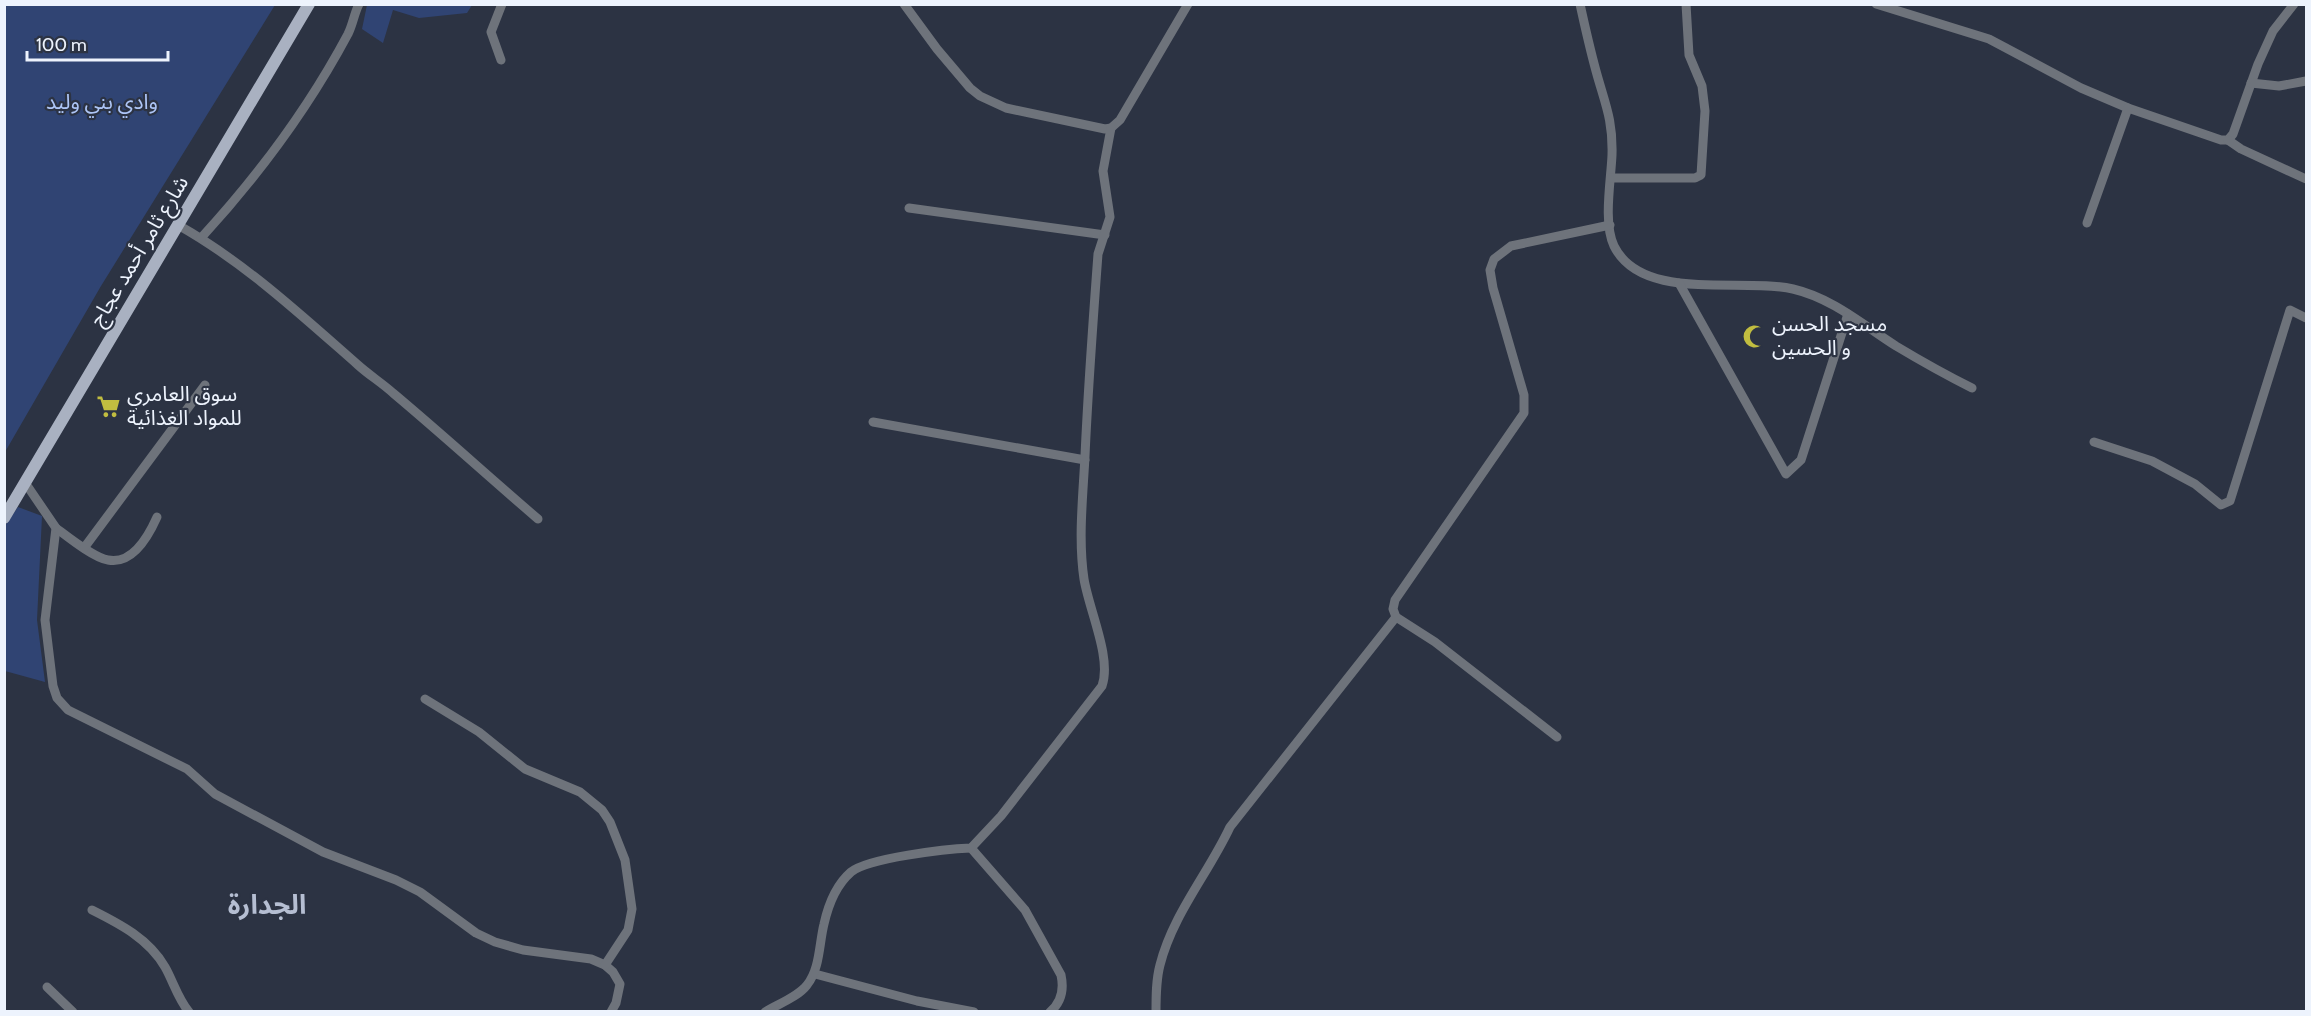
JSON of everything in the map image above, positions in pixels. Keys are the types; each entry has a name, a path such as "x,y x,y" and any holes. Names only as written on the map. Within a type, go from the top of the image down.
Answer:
{"main road":[{"name":"شارع ثامر أحمد عجاج","path":"4,518 309,4"}],"street":[{"path":"201,238 254,178 288,131 349,33 359,4"},
{"path":"501,60 491,32 502,4"},
{"path":"904,4 937,49 970,88 987,100 1006,108 1099,129 1111,128 1120,120 1188,4"},
{"path":"1580,4 1594,63 1611,117 1611,238 1622,257 1658,279 1679,283 1791,288 1813,295 1848,314 1934,369 1972,388"},
{"path":"1611,178 1695,178 1701,175 1705,111 1702,86 1689,55 1686,4"},
{"path":"1882,5 1989,39 2081,88 2128,108 2221,141 2228,140 2234,134 2251,83 2273,31 2294,4"},
{"path":"2251,83 2278,86 2307,81"},
{"path":"2087,223 2128,108"},
{"path":"765,1011 805,988 815,974 828,907 836,891 851,872 871,864 921,853 971,848 1001,816 1102,686 1106,675 1105,661 1088,603 1084,576 1082,508 1098,254 1110,210 1103,182 1103,171 1111,128"},
{"path":"2228,140 2241,149 2307,179"},
{"path":"909,208 1105,235"},
{"path":"178,225 240,265 330,338 538,519"},
{"path":"1557,737 1435,642 1396,617 1393,609 1395,600 1524,413 1524,395 1493,288 1490,270 1494,259 1511,246 1610,225"},
{"path":"1679,283 1786,474 1801,460 1848,314"},
{"path":"2094,442 2152,461 2195,484 2221,505 2230,501 2290,310 2307,318"},
{"path":"84,548 205,385"},
{"path":"873,422 1084,460"},
{"path":"26,483 56,528 84,548 108,561 122,558 137,550 157,517"},
{"path":"56,528 45,620 53,686 57,698 68,710 187,769 215,794 323,852 396,880 420,892 477,933 523,950 578,956 605,965 613,972 620,984 616,1003 610,1011"},
{"path":"1155,1011 1160,966 1171,933 1230,827 1396,617"},
{"path":"425,699 479,732 525,770 580,792 594,801 602,810 610,822 625,860 632,909 628,930 605,965"},
{"path":"971,848 1025,910 1061,975 1063,987 1060,999 1050,1011"},
{"path":"92,910 117,923 148,945 165,967 178,996 189,1011"},
{"path":"815,974 918,1001 974,1011"},
{"path":"47,987 73,1011"}],"green space":[{"name":"وادي بني وليد","path":"5,4 275,5 101,286 5,452"},
{"path":"367,4 472,5 467,13 419,18 393,10 383,43 362,29"},
{"path":"18,507 42,516 37,620 45,682 5,671 4,527"}],"place":[{"name":"مسجد الحسن و الحسين","path":"1754,336"},
{"name":"سوق العامري للمواد الغذائية","path":"109,406"}],"district":[{"name":"الجدارة","path":"267,905"}]}
